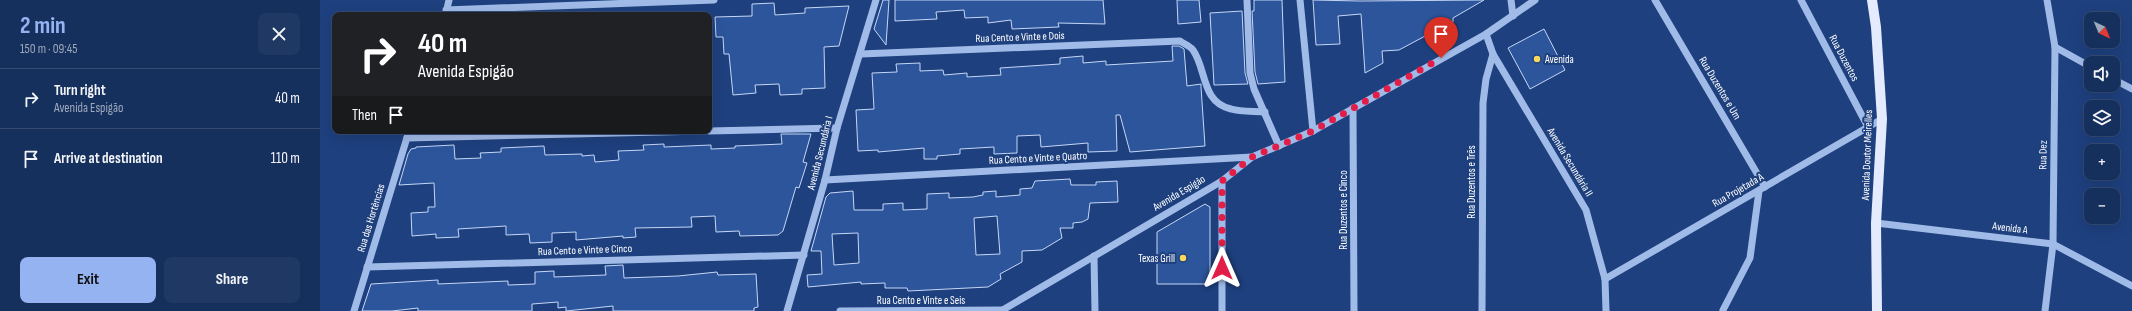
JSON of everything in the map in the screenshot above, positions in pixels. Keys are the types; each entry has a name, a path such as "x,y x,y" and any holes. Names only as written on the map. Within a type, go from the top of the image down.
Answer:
{"main road":[{"name":"Avenida Doutor Meirelles","path":"1872,0 1876,27 1882,119 1876,223 1877,311"}],"street":[{"path":"446,12 449,0"},
{"path":"467,12 714,0"},
{"name":"Avenida Secundária I","path":"787,311 825,180 837,128 861,54 876,0"},
{"path":"1247,0 1250,73 1279,146"},
{"path":"1300,0 1313,131"},
{"path":"1511,0 1513,16"},
{"name":"Avenida Espigão","path":"1001,311 1222,181 1252,157 1313,131 1486,34 1535,0"},
{"name":"Rua Duzentos e Um","path":"1655,0 1765,187"},
{"name":"Rua Duzentos","path":"1801,0 1868,127"},
{"name":"Rua Dez","path":"2045,311 2053,244 2055,48 2047,0"},
{"name":"Avenida Secundária II","path":"1486,34 1493,54 1586,210 1605,279 1606,311"},
{"name":"Rua Cento e Vinte e Dois","path":"861,54 1180,41 1192,48 1198,59 1208,94 1219,104 1230,109 1265,112"},
{"path":"2055,48 2084,63"},
{"name":"Rua Duzentos e Três","path":"1482,311 1483,103 1486,79 1493,54"},
{"path":"2120,83 2132,89"},
{"name":"Rua Duzentos e Cinco","path":"1353,108 1354,311"},
{"name":"Rua Projetada A","path":"1605,279 1882,119"},
{"path":"712,131 837,128"},
{"name":"Rua das Hortências","path":"354,311 408,134"},
{"name":"Rua Cento e Vinte e Quatro","path":"825,180 1252,157"},
{"path":"1222,181 1222,311"},
{"path":"1723,310 1750,258 1759,191"},
{"name":"Avenida A","path":"1876,223 2053,244 2132,286"},
{"name":"Rua Cento e Vinte e Cinco","path":"367,267 804,255"},
{"path":"1094,256 1095,311"},
{"name":"Rua Cento e Vinte e Seis","path":"840,311 1001,311"}],"building":[{"path":"883,0 889,0 886,45 874,29"},
{"path":"895,0 1103,0 1105,24 1058,23 1059,27 1012,29 1011,20 988,23 988,17 965,18 964,10 936,12 937,19 895,21"},
{"path":"1177,0 1199,0 1201,22 1178,24"},
{"path":"1254,0 1282,0 1285,82 1258,84 1255,72 1252,11 1254,11"},
{"path":"1313,0 1484,0 1453,18 1453,22 1427,37 1427,35 1399,50 1382,51 1383,63 1365,73 1361,14 1338,16 1340,44 1316,45"},
{"path":"774,3 775,15 805,13 805,8 849,6 839,46 824,47 825,88 802,89 802,94 780,95 779,84 755,85 756,93 733,95 729,54 724,54 723,37 716,37 715,17 752,16 752,4"},
{"path":"1242,11 1245,73 1248,84 1214,85 1210,13"},
{"name":"Avenida","path":"1544,29 1565,70 1530,89 1508,48"},
{"path":"1172,46 1179,46 1184,49 1187,86 1201,84 1205,146 1130,152 1120,115 1116,115 1117,151 1088,152 1088,143 1041,147 1040,135 1017,136 1017,153 994,154 994,147 960,149 960,154 937,156 937,159 924,159 924,148 878,152 878,150 858,151 856,110 874,109 872,73 897,72 896,64 920,63 920,71 943,70 944,75 967,73 967,77 1001,75 1000,68 1060,64 1060,58 1083,56 1083,63 1106,61 1106,65 1173,61"},
{"path":"781,134 811,134 803,162 807,163 799,188 796,187 783,231 778,235 740,236 739,231 716,232 715,216 691,217 692,227 635,228 636,237 623,238 623,236 576,240 576,232 552,233 552,242 530,243 529,234 506,235 506,226 458,229 459,237 436,238 436,234 412,236 411,213 428,212 428,207 435,207 434,183 399,185 408,154 411,149 416,147 454,145 455,159 481,158 480,153 501,152 501,148 544,146 545,155 594,155 595,162 619,160 618,151 644,150 643,145 664,144 664,147 711,145 711,149 735,148 735,146 782,144"},
{"path":"1070,179 1071,185 1096,185 1096,182 1117,181 1118,202 1090,203 1088,219 1082,222 1073,223 1073,228 1060,228 1062,238 1042,250 1022,251 1022,262 1000,274 1001,279 988,287 908,291 907,288 885,288 885,283 861,284 861,282 808,287 807,275 822,274 821,251 811,251 826,197 830,193 853,191 854,210 883,210 883,204 903,203 903,210 927,209 927,194 949,193 949,198 973,197 983,195 983,192 996,191 996,197 1020,195 1020,189 1032,188 1035,181","holes":["997,216 1000,254 976,255 974,218","858,233 859,263 834,265 832,234"]},
{"name":"Texas Grill","path":"1205,204 1210,207 1210,284 1157,284 1157,232"},
{"path":"623,265 624,278 678,276 717,272 718,275 756,274 758,307 754,308 754,311 613,311 613,306 566,311 566,307 558,308 558,302 532,304 532,311 418,311 418,308 392,311 362,311 371,284 438,280 438,284 508,281 508,285 535,284 535,272 554,271 554,277 606,275 605,266"}],"place":[{"name":"Avenida","path":"1537,59"},
{"name":"Texas Grill","path":"1183,258"}],"route":[{"path":"1222,268 1222,181 1252,157 1313,131 1441,58"}]}
